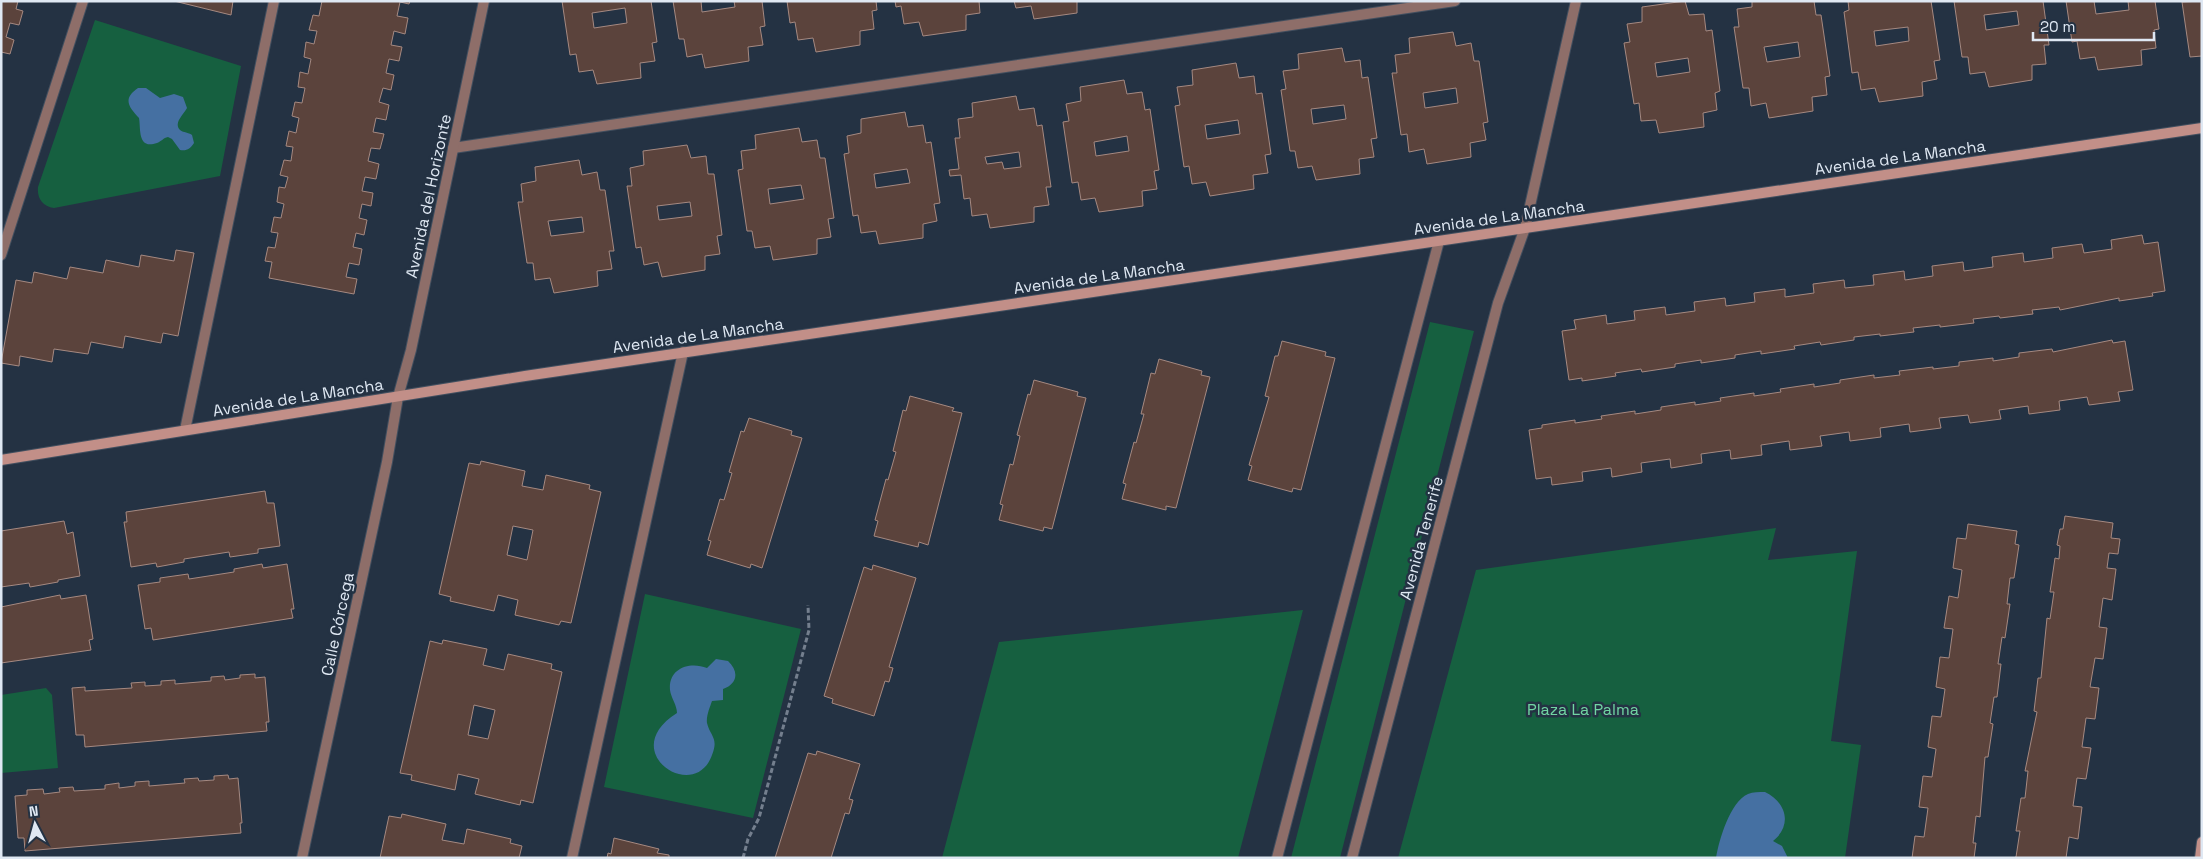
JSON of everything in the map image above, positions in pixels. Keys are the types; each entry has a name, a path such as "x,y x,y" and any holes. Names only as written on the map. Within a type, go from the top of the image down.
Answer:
{"main road":[{"name":"Avenida de La Mancha","path":"1,460 683,352 2202,128"},
{"path":"2200,858 2202,842"}],"street":[{"path":"1,255 83,1"},
{"path":"185,430 274,1"},
{"name":"Avenida del Horizonte","path":"398,397 411,350 484,1"},
{"path":"453,148 1455,1"},
{"name":"Avenida Tenerife","path":"1352,858 1498,303 1525,228 1576,1"},
{"path":"1277,858 1439,241"},
{"path":"572,858 683,352"},
{"name":"Calle Córcega","path":"302,858 385,472 398,397"}],"path":[{"path":"743,858 748,838 759,818 809,630 808,605"}],"green space":[{"path":"95,20 241,66 220,176 54,208 41,201 38,195 38,187"},
{"path":"1430,322 1474,331 1340,858 1291,858"},
{"name":"Plaza La Palma","path":"1776,528 1768,560 1857,551 1831,741 1861,745 1845,858 1398,858 1476,570"},
{"path":"645,594 801,629 753,818 604,787"},
{"path":"1303,610 1238,858 942,858 999,642"},
{"path":"46,688 52,695 58,768 1,773 1,695"}],"water":[{"path":"138,88 146,88 160,98 174,94 183,97 187,108 180,119 178,127 180,130 192,135 194,143 190,148 180,150 172,139 168,137 151,144 143,141 139,118 129,103 130,96"},
{"path":"716,659 728,661 734,669 735,677 732,684 723,689 723,700 712,701 708,712 707,723 715,745 712,755 703,769 691,775 677,774 665,767 656,756 654,743 660,728 677,713 670,690 670,682 681,668 694,665 707,668"},
{"path":"1765,792 1772,796 1782,808 1785,821 1779,835 1773,841 1782,846 1788,858 1716,858 1726,822 1736,805 1748,794"}],"building":[{"path":"1,1 18,1 16,9 23,11 19,25 10,23 6,37 14,40 10,54 1,52"},
{"path":"174,1 233,1 231,15"},
{"path":"322,1 410,1 409,4 400,2 397,16 408,18 405,34 394,31 391,45 402,47 399,61 389,59 386,73 394,75 391,90 383,88 379,102 389,105 386,120 376,118 373,132 384,134 380,149 371,148 368,161 379,164 376,179 365,177 362,191 373,193 371,206 362,204 359,218 367,220 364,235 356,233 353,247 362,249 359,265 349,263 346,277 357,279 354,294 269,278 272,262 265,261 268,247 275,248 278,233 271,232 274,217 281,218 284,204 277,202 279,187 285,188 288,177 280,175 284,160 291,161 293,147 286,146 289,131 296,133 299,118 292,116 295,102 302,103 305,88 298,87 300,72 308,74 311,59 304,57 306,42 314,44 317,31 309,30 313,15 319,16"},
{"path":"562,1 651,1 657,42 652,43 655,61 640,63 641,78 597,84 593,70 579,72 576,54 570,55","holes":["625,8 627,23 594,28 592,13"]},
{"path":"673,1 701,1 702,12 735,7 734,1 762,1 765,26 760,27 763,45 748,47 749,61 705,68 702,54 687,57 684,39 679,39"},
{"path":"787,1 876,1 877,10 872,11 874,29 860,31 860,45 816,52 813,38 798,40 795,22 790,23"},
{"path":"895,1 979,1 980,13 966,15 966,30 923,36 919,22 904,24 901,6 896,7"},
{"path":"1014,1 1077,1 1077,13 1034,19 1031,6 1016,8"},
{"path":"1685,1 1689,15 1704,14 1706,31 1712,30 1720,91 1715,93 1717,110 1703,113 1704,127 1659,133 1656,120 1641,121 1639,103 1634,104 1624,43 1630,42 1627,24 1642,22 1642,7","holes":["1688,58 1690,72 1657,77 1655,63"]},
{"path":"1752,1 1814,1 1816,15 1821,15 1830,76 1825,77 1827,95 1812,97 1813,111 1769,118 1766,103 1751,106 1749,88 1743,88 1734,27 1739,27 1737,9 1752,7","holes":["1798,42 1800,57 1767,62 1764,47"]},
{"path":"1848,1 1931,1 1940,60 1934,61 1937,79 1922,82 1923,96 1879,102 1875,88 1861,90 1858,72 1852,73 1844,12 1849,10","holes":["1908,27 1909,41 1876,46 1874,31"]},
{"path":"1954,1 2043,1 2049,45 2044,45 2046,64 2032,65 2032,80 1989,87 1985,72 1970,74 1968,57 1962,57","holes":["2017,11 2019,25 1986,30 1984,15"]},
{"path":"2066,1 2094,1 2096,14 2129,10 2128,1 2155,1 2159,29 2154,30 2156,48 2141,50 2142,65 2098,70 2095,57 2080,59 2077,41 2072,42"},
{"path":"2202,1 2202,56 2190,57 2182,2"},
{"path":"1453,32 1456,46 1471,43 1474,61 1479,61 1488,122 1483,123 1486,140 1470,143 1471,157 1427,164 1424,149 1409,152 1407,134 1401,135 1392,73 1397,73 1395,55 1410,53 1409,38","holes":["1456,88 1458,103 1425,108 1423,93"]},
{"path":"1342,48 1345,62 1360,60 1362,78 1368,77 1377,138 1371,139 1374,157 1359,159 1360,174 1316,180 1312,166 1298,168 1295,151 1290,151 1281,90 1286,89 1283,71 1299,69 1298,54","holes":["1344,105 1346,119 1313,124 1311,109"]},
{"path":"1236,63 1239,78 1254,76 1256,94 1262,93 1271,154 1265,155 1268,173 1253,175 1254,189 1210,196 1206,182 1192,184 1189,166 1184,167 1175,106 1180,105 1177,87 1193,85 1192,70","holes":["1238,120 1240,134 1207,139 1205,125"]},
{"path":"1124,80 1127,94 1142,92 1145,110 1150,109 1159,170 1154,171 1157,189 1142,191 1143,206 1099,212 1095,198 1081,200 1078,182 1072,183 1063,122 1069,121 1066,104 1081,101 1080,87","holes":["1127,136 1129,151 1096,156 1094,142"]},
{"path":"1016,96 1019,110 1034,108 1037,126 1042,125 1051,187 1046,187 1049,205 1034,207 1034,222 990,228 987,214 972,216 970,198 964,199 961,175 950,176 949,170 959,169 955,138 960,138 958,119 973,117 972,103","holes":["1019,152 1021,167 1004,169 1002,162 987,164 985,157"]},
{"path":"905,112 908,127 923,125 926,143 931,142 940,203 934,204 937,221 923,224 923,238 879,244 876,231 861,233 858,215 853,216 844,154 849,153 847,136 861,133 861,119","holes":["907,169 910,183 876,188 874,174"]},
{"path":"799,128 802,142 817,140 820,158 825,158 834,218 828,219 831,237 817,239 817,254 773,260 770,246 755,248 752,231 747,231 738,170 743,169 741,151 756,149 755,135","holes":["801,185 804,199 770,204 768,189"]},
{"path":"687,145 691,158 706,156 708,174 714,174 722,235 717,236 720,254 705,256 705,270 662,277 658,262 644,265 641,247 636,248 627,186 632,186 630,168 644,165 643,151","holes":["690,202 692,216 659,220 657,206"]},
{"path":"579,160 582,175 597,172 600,190 605,190 614,251 609,251 612,269 597,271 598,286 554,293 550,278 535,280 533,263 527,263 518,202 523,202 521,184 536,181 535,167","holes":["582,217 584,232 551,236 548,221"]},
{"path":"2142,235 2144,244 2158,242 2165,291 2152,293 2153,296 2119,301 2119,298 2060,310 2059,307 2032,310 2033,314 1973,319 1974,323 1913,328 1914,332 1854,337 1854,340 1821,345 1820,342 1794,346 1795,349 1761,354 1761,351 1735,355 1735,358 1701,363 1701,360 1675,364 1675,367 1642,372 1641,369 1615,373 1616,376 1582,381 1582,378 1569,380 1562,331 1576,329 1574,320 1606,315 1607,324 1635,320 1634,311 1665,307 1666,315 1695,311 1694,302 1725,298 1726,306 1755,302 1754,293 1785,289 1785,297 1814,293 1813,284 1844,280 1845,288 1874,285 1873,275 1904,271 1905,280 1933,276 1932,266 1963,262 1964,271 1993,267 1992,257 2023,253 2024,262 2053,258 2052,248 2082,244 2084,253 2112,249 2111,240"},
{"path":"176,250 194,253 178,336 163,333 161,343 125,336 123,348 91,342 88,354 54,349 52,362 20,356 19,366 1,363 16,280 32,283 34,272 67,279 70,267 103,273 106,260 139,267 141,255 174,261"},
{"path":"2112,340 2113,343 2125,341 2133,390 2118,392 2120,401 2089,405 2087,397 2059,401 2060,410 2029,414 2028,406 1999,410 2001,419 1970,423 1968,415 1939,418 1941,428 1910,432 1909,424 1880,428 1881,437 1850,441 1849,432 1820,436 1822,446 1790,450 1789,441 1761,445 1762,455 1731,459 1730,450 1701,454 1702,463 1671,468 1670,459 1641,463 1642,472 1612,477 1611,468 1582,472 1583,481 1552,485 1551,477 1536,479 1529,430 1542,428 1542,425 1575,420 1575,423 1602,419 1601,416 1635,411 1635,414 1661,410 1661,407 1695,402 1695,405 1721,401 1720,398 1754,393 1754,396 1781,392 1780,389 1814,384 1814,387 1840,383 1840,380 1874,375 1874,378 1900,375 1899,371 1959,366 1959,362 1993,358 1993,361 2019,357 2019,353 2052,349 2053,352"},
{"path":"1282,341 1326,352 1325,356 1335,358 1301,490 1293,488 1292,492 1248,480 1252,466 1249,465 1269,397 1265,396 1275,356 1278,356"},
{"path":"1159,359 1202,371 1201,375 1210,377 1176,508 1166,506 1166,510 1122,499 1126,484 1123,483 1144,414 1141,414 1151,373 1155,374"},
{"path":"1034,380 1078,392 1077,396 1086,398 1052,529 1044,527 1043,531 999,520 1003,505 1000,504 1010,464 1013,465 1020,436 1017,435 1028,394 1030,395"},
{"path":"910,396 954,408 952,411 962,413 928,545 919,542 918,547 874,536 878,521 875,520 886,479 888,480 896,452 893,451 903,410 906,411"},
{"path":"749,418 792,431 791,435 802,438 762,568 751,564 750,568 707,555 711,541 708,540 720,499 724,500 732,473 729,472 741,431 744,432"},
{"path":"481,461 525,471 522,486 543,490 546,475 590,485 589,489 601,492 571,623 561,621 559,625 515,615 518,600 498,595 494,611 450,601 451,597 439,594 469,463 480,465","holes":["513,526 533,530 527,560 507,555"]},
{"path":"265,491 267,503 274,503 280,546 258,549 258,553 230,557 229,552 184,559 184,562 157,567 156,563 131,567 124,522 127,522 126,512"},
{"path":"2065,516 2113,523 2111,538 2120,539 2118,554 2109,553 2107,568 2116,569 2112,600 2103,598 2099,627 2107,628 2103,659 2095,658 2090,687 2099,688 2095,719 2086,718 2082,747 2091,748 2086,779 2077,778 2073,806 2082,807 2078,839 2069,837 2066,858 2013,858 2016,857 2020,831 2016,831 2021,798 2025,798 2028,771 2025,771 2037,712 2034,711 2038,678 2041,678 2047,618 2050,619 2054,592 2050,592 2055,558 2059,559 2060,546 2057,545 2060,529 2063,529"},
{"path":"64,521 67,534 73,532 80,576 30,587 29,583 1,587 1,531"},
{"path":"1968,524 2017,531 2015,544 2019,545 2014,578 2010,578 2007,604 2010,604 2005,638 2002,637 1998,664 2001,664 1997,697 1994,697 1990,723 1993,724 1988,757 1985,757 1980,817 1976,816 1973,843 1976,843 1974,858 1912,858 1915,836 1924,837 1928,808 1919,807 1923,776 1932,777 1936,749 1928,747 1932,716 1941,717 1945,689 1936,687 1940,657 1949,658 1953,629 1944,628 1949,596 1958,598 1962,570 1953,568 1957,538 1966,539"},
{"path":"262,564 263,568 287,564 294,609 291,609 293,618 153,640 151,628 145,629 138,585 160,582 160,578 188,574 189,579 234,572 234,569"},
{"path":"873,565 916,578 889,667 893,668 889,682 885,681 874,716 832,703 833,699 824,696 864,567 872,570"},
{"path":"60,595 61,599 86,595 93,639 89,640 91,650 1,663 1,607"},
{"path":"443,640 487,649 483,665 504,670 508,654 552,664 551,669 562,672 533,803 521,800 520,805 475,794 479,779 458,774 455,790 411,780 412,775 400,773 430,641 442,644","holes":["474,705 495,710 488,739 468,735"]},
{"path":"255,674 255,678 265,677 269,722 266,722 267,731 85,747 84,735 76,735 72,688 85,687 85,691 132,688 131,683 145,682 145,686 161,685 161,681 175,680 175,684 211,681 211,677 224,676 225,680 240,678 240,675"},
{"path":"817,751 860,764 849,799 853,800 849,814 845,813 831,858 775,858 808,753 816,755"},
{"path":"228,775 229,779 238,778 242,823 240,823 241,833 25,851 24,838 18,838 15,796 27,795 27,790 43,789 44,794 60,792 59,788 73,787 74,791 105,789 105,785 119,783 119,788 135,786 135,782 149,781 149,786 185,783 184,779 214,780 214,776"},
{"path":"402,814 446,824 442,840 464,844 467,829 511,839 510,843 522,846 519,858 380,858 389,816 401,818"},
{"path":"614,838 659,849 657,853 669,855 669,858 607,858 608,853 611,854"}]}
